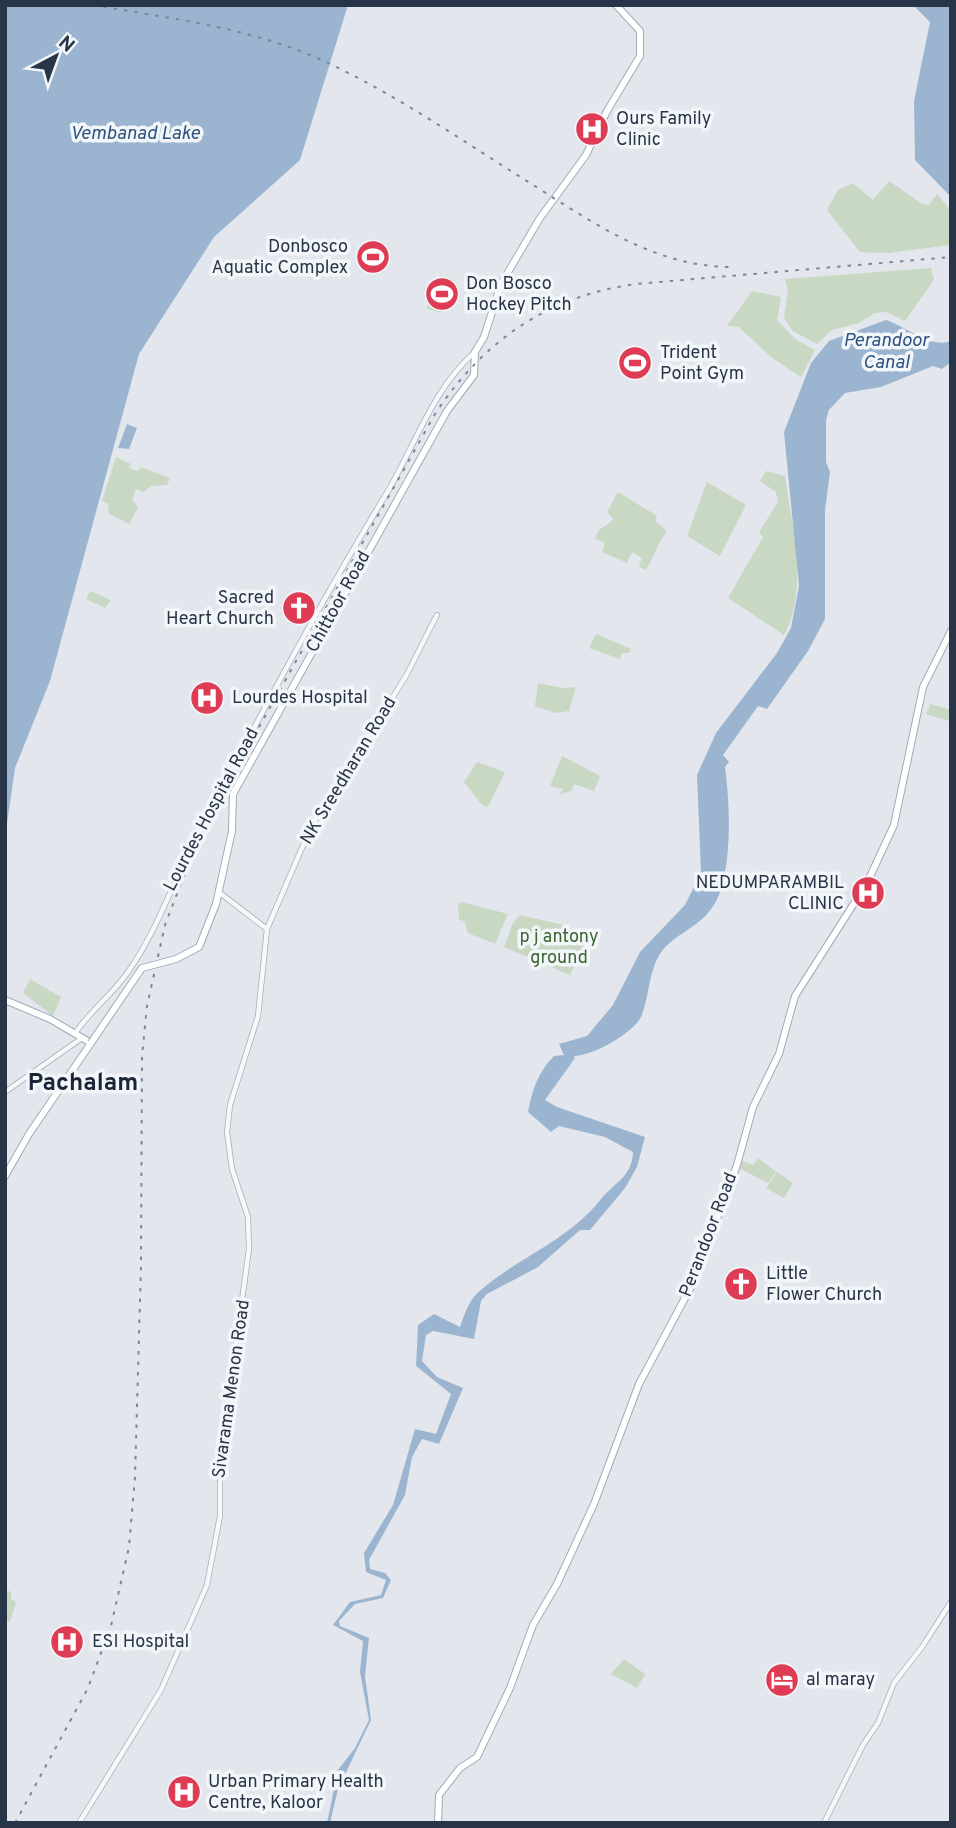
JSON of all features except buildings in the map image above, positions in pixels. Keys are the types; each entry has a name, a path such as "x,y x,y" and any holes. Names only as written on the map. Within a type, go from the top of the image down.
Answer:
{"main road":[{"name":"Chittoor Road","path":"5,1176 29,1134 142,968 176,958 199,947 220,893 232,831 233,794 447,411 474,375 475,352 484,337 501,284 540,218 586,155 607,111 640,56 640,31 616,5"},
{"name":"Perandoor Road","path":"438,1823 438,1799 444,1786 460,1768 473,1762 481,1749 510,1688 533,1625 557,1584 594,1504 639,1384 693,1283 737,1165 753,1107 779,1054 794,998 867,883 894,825 923,687 951,631"},
{"path":"5,1000 76,1032 92,1043"}],"street":[{"name":"Lourdes Hospital Road","path":"76,1032 128,972 141,951 186,855 338,574 402,466 439,396 463,362 475,352"},
{"name":"NK Sreedharan Road","path":"267,929 311,827 406,677 437,615"},
{"path":"220,893 267,929"},
{"name":"Sivarama Menon Road","path":"79,1823 161,1690 196,1616 212,1564 220,1516 220,1461 249,1249 248,1217 232,1169 227,1132 230,1105 258,1016 267,929"},
{"path":"5,1092 83,1038"},
{"path":"824,1823 863,1745 878,1723 894,1683 922,1647 951,1602"}],"green space":[{"path":"889,181 922,204 929,205 937,194 951,211 951,245 888,253 860,252 827,210 838,190 853,183 873,200"},
{"path":"931,268 934,280 905,321 887,312 875,313 859,323 832,330 817,344 793,331 784,318 788,291 785,279"},
{"name":"Don Bosco Hockey Pitch","path":"447,276 455,281 441,313 426,308"},
{"path":"752,291 781,297 777,320 795,339 815,350 801,377 772,358 739,327 727,326"},
{"path":"116,457 131,464 129,468 138,471 141,467 170,478 167,485 151,486 143,492 136,489 132,500 138,508 129,524 109,514 108,504 102,501"},
{"path":"766,471 785,476 794,536 796,598 784,635 728,598 763,537 759,532 778,502 776,492 760,481"},
{"path":"707,482 746,505 720,556 687,536"},
{"path":"618,492 657,516 655,521 667,531 646,570 639,567 642,558 632,552 627,563 602,552 605,543 595,538 599,530 613,518 607,512"},
{"path":"90,591 111,600 105,608 86,599"},
{"path":"596,634 631,649 629,653 622,653 620,659 589,648"},
{"path":"538,683 563,688 576,687 569,711 555,713 535,706"},
{"path":"930,704 951,710 949,721 926,714"},
{"path":"562,756 600,776 594,791 574,784 572,791 560,794 563,789 550,786"},
{"path":"477,762 505,772 488,807 482,805 464,782"},
{"path":"461,902 508,914 495,944 468,933 465,922 459,919 458,905"},
{"name":"p j antony ground","path":"520,915 560,924 588,936 570,975 504,947 513,923"},
{"path":"30,979 61,997 53,1016 23,993"},
{"path":"758,1158 776,1172 768,1183 739,1168 742,1161 754,1165"},
{"path":"777,1172 793,1183 784,1198 766,1188"},
{"path":"5,1590 11,1592 11,1599 16,1602 10,1622 5,1620"},
{"path":"624,1659 645,1674 637,1688 611,1674"}],"water":[{"name":"Vembanad Lake","path":"5,5 348,5 300,160 214,237 139,354 50,681 15,768 5,838"},
{"path":"913,5 951,5 951,197 915,160 914,101 930,22"},
{"name":"Donbosco Aquatic Complex","path":"364,244 388,258 382,269 357,256"},
{"name":"Perandoor Canal","path":"886,320 935,342 951,341 951,362 942,369 933,366 881,387 845,393 829,410 826,420 826,462 830,472 825,510 825,619 808,651 767,709 758,706 723,755 729,762 725,767 729,832 726,866 719,895 707,914 668,944 657,958 644,1009 636,1024 611,1043 574,1056 545,1100 557,1107 645,1137 637,1167 625,1188 590,1230 580,1230 538,1267 487,1294 481,1301 474,1339 433,1331 426,1335 422,1361 437,1377 463,1388 439,1444 422,1439 412,1457 405,1495 369,1560 370,1569 385,1573 391,1580 383,1598 355,1604 339,1621 340,1626 369,1638 365,1676 371,1720 338,1789 330,1823 327,1823 338,1770 355,1748 369,1720 360,1672 363,1641 333,1625 350,1602 381,1595 386,1580 366,1572 364,1553 393,1505 415,1429 436,1434 451,1394 416,1366 418,1325 434,1314 460,1327 477,1294 496,1278 574,1226 630,1168 633,1152 605,1137 559,1126 551,1132 528,1112 531,1096 548,1062 554,1056 564,1055 559,1044 587,1036 613,1005 640,952 685,905 701,873 697,775 716,733 777,653 791,628 799,586 784,432 811,363 829,341"},
{"path":"127,424 137,428 129,449 118,448"}],"railway":[{"path":"93,5 213,26 302,52 355,76 403,103 622,238 676,259 704,265 734,267"},
{"path":"15,1823 88,1688 111,1626 129,1547 135,1477 141,1265 142,1056 147,1006 165,925 190,860 250,743 435,414 475,364 497,344 521,326 574,299 636,284 951,257"}],"place":[{"name":"Ours Family Clinic","path":"592,129"},
{"name":"Donbosco Aquatic Complex","path":"373,257"},
{"name":"Don Bosco Hockey Pitch","path":"442,294"},
{"name":"Trident Point Gym","path":"635,363"},
{"name":"Sacred Heart Church","path":"299,608"},
{"name":"Lourdes Hospital","path":"207,698"},
{"name":"NEDUMPARAMBIL CLINIC","path":"868,893"},
{"name":"Little Flower Church","path":"741,1284"},
{"name":"ESI Hospital","path":"67,1642"},
{"name":"al maray","path":"782,1680"},
{"name":"Urban Primary Health Centre, Kaloor","path":"184,1792"}],"district":[{"name":"Pachalam","path":"83,1084"}]}
